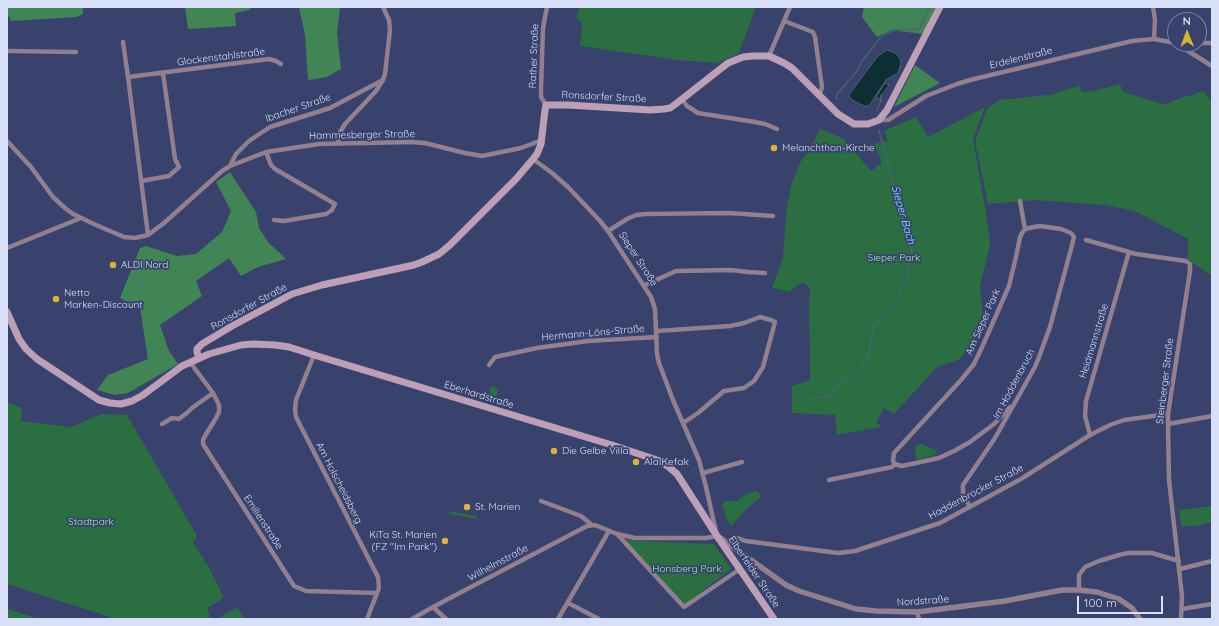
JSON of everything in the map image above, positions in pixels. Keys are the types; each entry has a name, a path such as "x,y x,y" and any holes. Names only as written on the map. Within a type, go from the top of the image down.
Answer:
{"main road":[{"path":"879,119 887,110 897,92 940,7"},
{"name":"Ronsdorfer Straße","path":"199,358 197,350 202,344 292,294 322,285 414,265 439,254 450,245 516,179 533,159 539,150 542,140 546,106 550,104 659,110 670,108 730,62 743,57 769,56 792,68 838,114 854,124 868,124 879,119"},
{"name":"Eberhardstraße","path":"7,312 19,339 26,349 37,359 99,400 121,404 132,401 182,366 216,351 236,346 254,344 288,347 660,461 677,474 717,536"},
{"name":"Elberfelder Straße","path":"717,536 774,619"}],"street":[{"path":"338,143 339,134 345,124 376,91 383,80 386,69 390,30 389,20 383,7"},
{"name":"Rather Straße","path":"546,106 541,97 541,89 543,28 547,7"},
{"path":"769,56 790,7"},
{"path":"1152,7 1155,20 1154,39"},
{"path":"784,21 813,32 822,87 822,91 818,95"},
{"name":"Erdelenstraße","path":"879,119 888,120 926,96 957,84 1125,42 1154,39 1167,41"},
{"path":"123,42 148,235"},
{"path":"7,51 76,52"},
{"path":"1189,52 1212,66"},
{"name":"Glockenstahlstraße","path":"128,77 269,59 281,64"},
{"path":"141,181 169,176 179,167 175,159 163,73"},
{"name":"Ibacher Straße","path":"230,166 236,154 249,141 270,126 330,108 383,80"},
{"path":"682,99 687,106 698,113 755,122 777,129"},
{"name":"Hammesberger Straße","path":"7,141 30,167 53,197 65,208 81,218 124,237 135,238 148,235 164,223 222,171 230,166 266,152 319,144 411,142 425,143 482,156 520,148 542,140"},
{"path":"266,152 271,165 275,169 335,204 332,210 326,214 284,221 274,220"},
{"name":"Sieper Straße","path":"533,159 568,187 608,231 652,297 655,308 657,354 661,371 699,460 717,536"},
{"path":"1020,201 1025,229"},
{"path":"608,231 627,219 636,215 646,214 728,213 773,216"},
{"path":"7,248 81,218"},
{"name":"Im Haddenbruch","path":"970,507 963,494 964,485 994,438 1035,367 1050,327 1074,237 1069,232 1047,226 1034,226 1025,229"},
{"name":"Am Sieper Park","path":"895,464 892,460 894,453 969,371 979,355 1009,286 1020,237 1025,229"},
{"path":"1086,240 1129,252"},
{"name":"Steinberger Straße","path":"1129,252 1186,261 1190,266 1168,414 1169,480 1180,569 1181,619"},
{"name":"Heidmannstraße","path":"1090,435 1085,416 1086,401 1129,252"},
{"path":"645,286 676,271 731,270 765,273"},
{"name":"Hermann-Löns-Straße","path":"657,331 730,326 744,323 760,316 775,322 763,367 754,381 744,388 724,391 698,413 683,423"},
{"name":"Hermann-Löns-Straße","path":"488,365 495,357 537,348 596,340 657,337"},
{"name":"Am Holscheidsberg","path":"314,354 296,400 296,417 378,577 379,584 377,593 367,619"},
{"name":"Emilienstraße","path":"190,362 213,393 220,409 203,440 203,444 294,586 306,591 377,593"},
{"path":"162,424 172,418 179,419 213,393"},
{"path":"829,480 892,467 895,464 902,466 939,458 970,442 983,433 1015,402"},
{"name":"Haddenbrocker Straße","path":"736,538 750,542 838,553 856,551 940,523 1020,479 1090,435 1110,425 1168,414"},
{"path":"1168,424 1212,416"},
{"path":"703,473 742,462"},
{"path":"541,501 581,516 592,525 599,526 617,534 635,538 706,538 717,536"},
{"name":"Wilhelmstraße","path":"412,619 583,527 592,525"},
{"path":"558,619 609,531"},
{"path":"617,534 684,607 740,569"},
{"name":"Nordstraße","path":"717,536 786,585 799,591 856,608 876,611 917,612 1005,601 1062,590 1079,590 1097,592 1119,599 1132,608 1140,619"},
{"path":"1079,590 1079,575 1085,567 1106,559 1128,553 1152,553 1179,561"},
{"path":"1180,569 1212,561"},
{"path":"568,603 599,619"},
{"path":"1182,609 1212,604"},
{"path":"433,607 446,619"},
{"path":"917,612 919,619"}],"green space":[{"path":"7,7 83,7 83,14 77,17 11,21 7,12"},
{"path":"185,7 251,7 250,10 235,13 236,26 188,29"},
{"path":"299,7 340,7 337,33 341,69 327,77 308,80 305,35"},
{"path":"580,7 756,7 739,53 718,63 678,60 580,46 582,26 581,22 576,18"},
{"path":"864,7 936,7 923,34 891,30 877,37 862,17"},
{"path":"915,65 940,83 894,107"},
{"path":"1120,84 1123,92 1166,105 1175,100 1204,91 1212,103 1212,274 1208,274 1188,259 1188,239 1135,211 1105,205 1036,200 988,204 975,142 987,109 999,100 1049,95 1079,86 1082,92 1093,91"},
{"name":"Sieper Park","path":"985,107 973,139 986,212 990,245 980,286 983,317 975,338 960,359 937,367 894,414 884,408 876,422 881,427 837,435 835,415 792,413 792,386 810,380 810,288 804,283 800,284 789,292 772,288 783,257 787,204 792,183 801,161 809,151 820,129 844,139 871,171 882,163 874,144 888,141 884,131 916,117 928,137"},
{"path":"230,172 256,212 259,228 268,242 286,259 258,267 241,276 229,258 196,281 202,296 160,325 169,351 178,364 128,393 115,395 97,390 108,375 148,359 140,308 120,298 140,248 146,246 177,256 196,254 222,232 231,211 216,182"},
{"path":"493,386 498,389 496,399 490,398 488,395 490,393 490,387"},
{"name":"Stadtpark","path":"7,402 22,408 21,421 71,427 101,414 127,415 197,536 193,542 208,566 224,598 207,608 210,617 207,619 113,619 7,584"},
{"path":"922,444 935,450 937,454 917,460 915,446"},
{"path":"757,491 761,497 747,508 731,526 727,520 722,504 726,501 737,501 746,494"},
{"path":"1212,506 1212,522 1195,526 1181,526 1179,510"},
{"path":"449,511 477,516 477,519 449,514"},
{"name":"Honsberg Park","path":"624,539 635,541 714,544 731,569 684,605"},
{"path":"237,607 244,619 217,619"},
{"path":"7,609 40,619 7,619"}],"shaded area":[{"path":"887,50 895,53 900,58 901,63 898,73 887,79 869,106 864,106 854,101 849,97 849,95 877,57"},
{"path":"885,83 889,85 879,99 876,97"}],"waterway":[{"name":"Sieper Bach","path":"836,99 837,94 857,71 862,61 881,37 895,30 919,29 930,7"},
{"name":"Sieper Bach","path":"877,110 881,101 881,95"},
{"name":"Sieper Bach","path":"810,399 830,396 843,381 853,376 868,356 873,327 883,314 893,305 907,278 912,249 879,131"}],"place":[{"name":"Melanchthon-Kirche","path":"774,148"},
{"name":"ALDI Nord","path":"113,265"},
{"name":"Netto Marken-Discount","path":"56,299"},
{"name":"Die Gelbe Villa","path":"554,451"},
{"name":"Ala Kefak","path":"636,462"},
{"name":"St. Marien","path":"467,507"},
{"name":"KiTa St. Marien (FZ \"Im Park\")","path":"445,541"}]}
